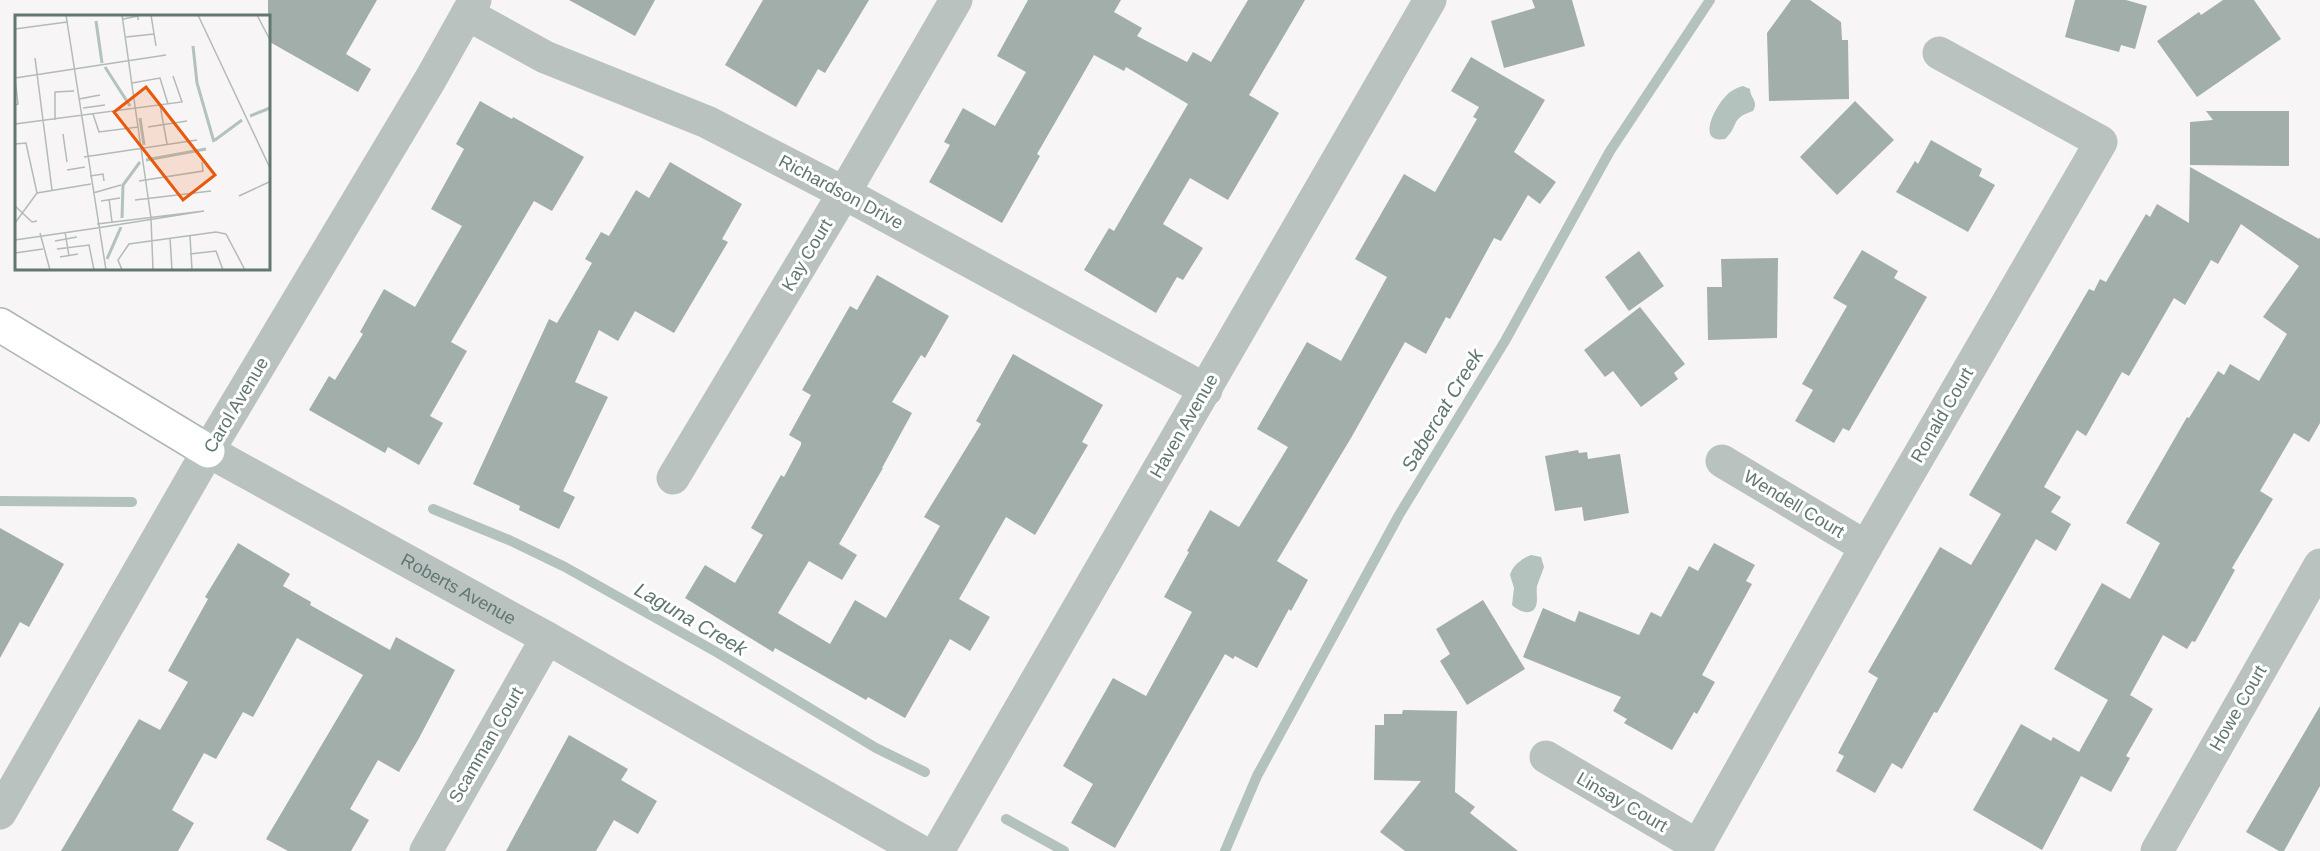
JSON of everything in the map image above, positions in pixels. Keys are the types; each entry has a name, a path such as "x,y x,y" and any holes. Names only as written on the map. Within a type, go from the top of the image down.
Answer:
{"street":[{"name":"Kay Court","path":"674,478 956,0"},
{"name":"Haven Avenue","path":"938,851 1430,0"},
{"name":"Richardson Drive","path":"471,7 545,57 707,122 844,193 1206,390"},
{"name":"Carol Avenue","path":"0,813 208,451 471,7"},
{"name":"Ronald Court","path":"1697,849 1866,548 2101,142 1939,53"},
{"name":"Roberts Avenue","path":"0,325 208,451 547,638 920,851"},
{"name":"Wendell Court","path":"1722,461 1866,548"},
{"name":"Howe Court","path":"2157,851 2320,565"},
{"name":"Scamman Court","path":"426,851 547,638"},
{"name":"Linsay Court","path":"1546,758 1697,849"}],"shaded area":[{"path":"1743,86 1750,89 1755,108 1738,120 1725,139 1716,139 1711,136 1709,130 1717,107 1728,94"},
{"path":"1531,555 1541,557 1544,567 1537,586 1536,606 1531,611 1525,612 1512,605 1514,588 1510,575 1518,563"}],"building":[{"path":"268,0 377,0 346,54 371,69 358,92 270,42 270,15 268,15"},
{"path":"569,0 655,0 635,36"},
{"path":"763,0 869,0 825,73 818,69 796,107 725,65"},
{"path":"1028,0 1121,0 1114,12 1142,28 1137,36 1187,62 1193,52 1211,62 1248,0 1305,0 1249,95 1279,113 1228,200 1190,178 1163,224 1203,248 1183,280 1177,277 1156,313 1084,270 1109,228 1114,231 1188,104 1126,67 1124,71 1094,55 1037,154 1040,156 1002,223 929,182 950,145 944,142 963,108 995,126 1026,72 997,56"},
{"path":"1532,0 1572,0 1585,46 1504,68 1491,21 1535,8"},
{"path":"1791,0 1810,0 1841,22 1842,40 1848,40 1849,99 1769,101 1767,33"},
{"path":"2075,0 2126,0 2147,6 2135,49 2121,45 2119,52 2065,37"},
{"path":"2223,0 2254,0 2281,39 2197,97 2157,41 2199,12 2201,15"},
{"path":"1471,57 1545,100 1514,152 1556,182 1540,204 1528,195 1501,241 1494,238 1450,319 1446,317 1426,354 1405,342 1351,438 1277,561 1308,580 1291,611 1289,609 1257,668 1235,656 1233,659 1225,654 1115,848 1071,823 1093,784 1063,766 1113,678 1146,696 1192,612 1164,597 1210,510 1239,527 1288,447 1257,429 1307,342 1341,361 1387,277 1355,259 1404,174 1435,192 1477,119 1473,117 1479,107 1451,91"},
{"path":"480,101 584,157 552,211 534,201 451,342 467,351 430,416 443,423 419,465 388,447 385,453 309,410 329,376 335,380 363,334 360,332 384,289 415,307 462,226 431,209 464,149 456,144"},
{"path":"1855,101 1894,140 1837,195 1800,157"},
{"path":"2206,111 2289,111 2289,166 2190,165 2190,122 2213,120"},
{"path":"1931,140 1982,169 1979,176 1995,185 1968,232 1896,192 1915,161 1918,164"},
{"path":"670,162 742,204 722,239 728,242 674,333 635,311 618,341 599,330 575,382 608,397 563,491 575,497 559,529 519,510 520,506 473,484 549,319 557,323 592,263 585,259 601,232 609,236 636,190 649,198"},
{"path":"2190,167 2319,239 2320,237 2320,423 2309,442 2294,433 2260,491 2273,499 2232,568 2235,570 2195,642 2192,641 2187,649 2163,635 2130,695 2153,709 2126,756 2130,758 2111,792 2081,776 2042,850 1973,810 2021,724 2051,741 2053,737 2079,752 2108,700 2054,669 2102,583 2130,599 2160,543 2126,523 2187,417 2189,418 2218,371 2224,375 2230,364 2259,381 2287,334 2263,317 2299,266 2241,224 2218,264 2211,260 2185,305 2174,298 2129,376 2122,372 2086,436 2077,430 2044,487 2061,497 2051,512 2071,524 2056,551 2036,539 1937,713 1934,712 1902,769 1892,763 1875,793 1836,771 1844,756 1838,753 1878,678 1868,672 1940,547 1971,565 2001,514 1969,495 2089,289 2094,291 2100,279 2106,282 2146,214 2150,217 2157,204 2189,223"},
{"path":"1862,250 1898,271 1894,278 1927,297 1849,431 1843,428 1834,443 1795,421 1813,390 1802,384 1847,306 1833,298"},
{"path":"1639,251 1664,286 1629,311 1605,277"},
{"path":"1778,258 1777,338 1708,340 1707,287 1722,287 1721,259"},
{"path":"877,275 949,316 925,358 921,355 892,402 912,413 839,544 857,555 842,580 809,561 778,613 830,644 855,600 886,618 940,526 924,517 981,424 976,421 1013,354 1103,405 1082,442 1088,445 1035,535 1006,517 959,599 990,617 970,651 950,639 905,718 868,697 866,700 775,648 773,652 685,598 705,565 735,583 763,535 751,528 781,475 784,477 801,445 801,442 789,435 811,395 802,390 850,306 857,310"},
{"path":"1640,307 1685,364 1674,373 1678,379 1641,407 1613,371 1605,377 1584,350"},
{"path":"1578,450 1579,453 1587,452 1588,459 1620,454 1629,513 1584,521 1582,507 1555,511 1545,456"},
{"path":"0,528 64,564 29,627 20,622 0,658"},
{"path":"238,543 290,574 283,586 311,602 310,605 390,650 396,637 455,670 418,740 399,772 378,760 350,809 369,820 351,851 288,851 266,839 363,675 297,638 253,717 243,712 216,759 204,753 172,810 194,823 178,851 61,851 139,719 160,730 188,682 168,671 208,599 205,597"},
{"path":"1714,543 1755,565 1746,581 1752,584 1702,675 1715,682 1697,714 1694,712 1672,750 1624,723 1627,719 1613,711 1621,697 1523,657 1543,608 1575,622 1579,611 1639,635 1651,612 1661,617 1689,566 1698,571"},
{"path":"1483,600 1525,669 1467,705 1440,661 1450,654 1436,629"},
{"path":"2320,706 2320,786 2284,851 2279,851 2246,832"},
{"path":"1403,710 1457,711 1455,792 1475,807 1470,813 1518,851 1405,851 1380,832 1421,781 1374,780 1375,725 1384,725 1384,714 1402,714"},
{"path":"569,735 628,769 621,780 657,801 638,834 614,820 596,851 506,851"}],"waterway":[{"name":"Sabercat Creek","path":"1225,851 1257,776 1399,515 1505,341 1610,151 1710,0"},
{"name":"Laguna Creek","path":"0,501 132,502"},
{"name":"Laguna Creek","path":"433,509 509,540 565,567 718,653 876,748 925,772"},
{"name":"Laguna Creek","path":"1006,819 1064,851"}]}
